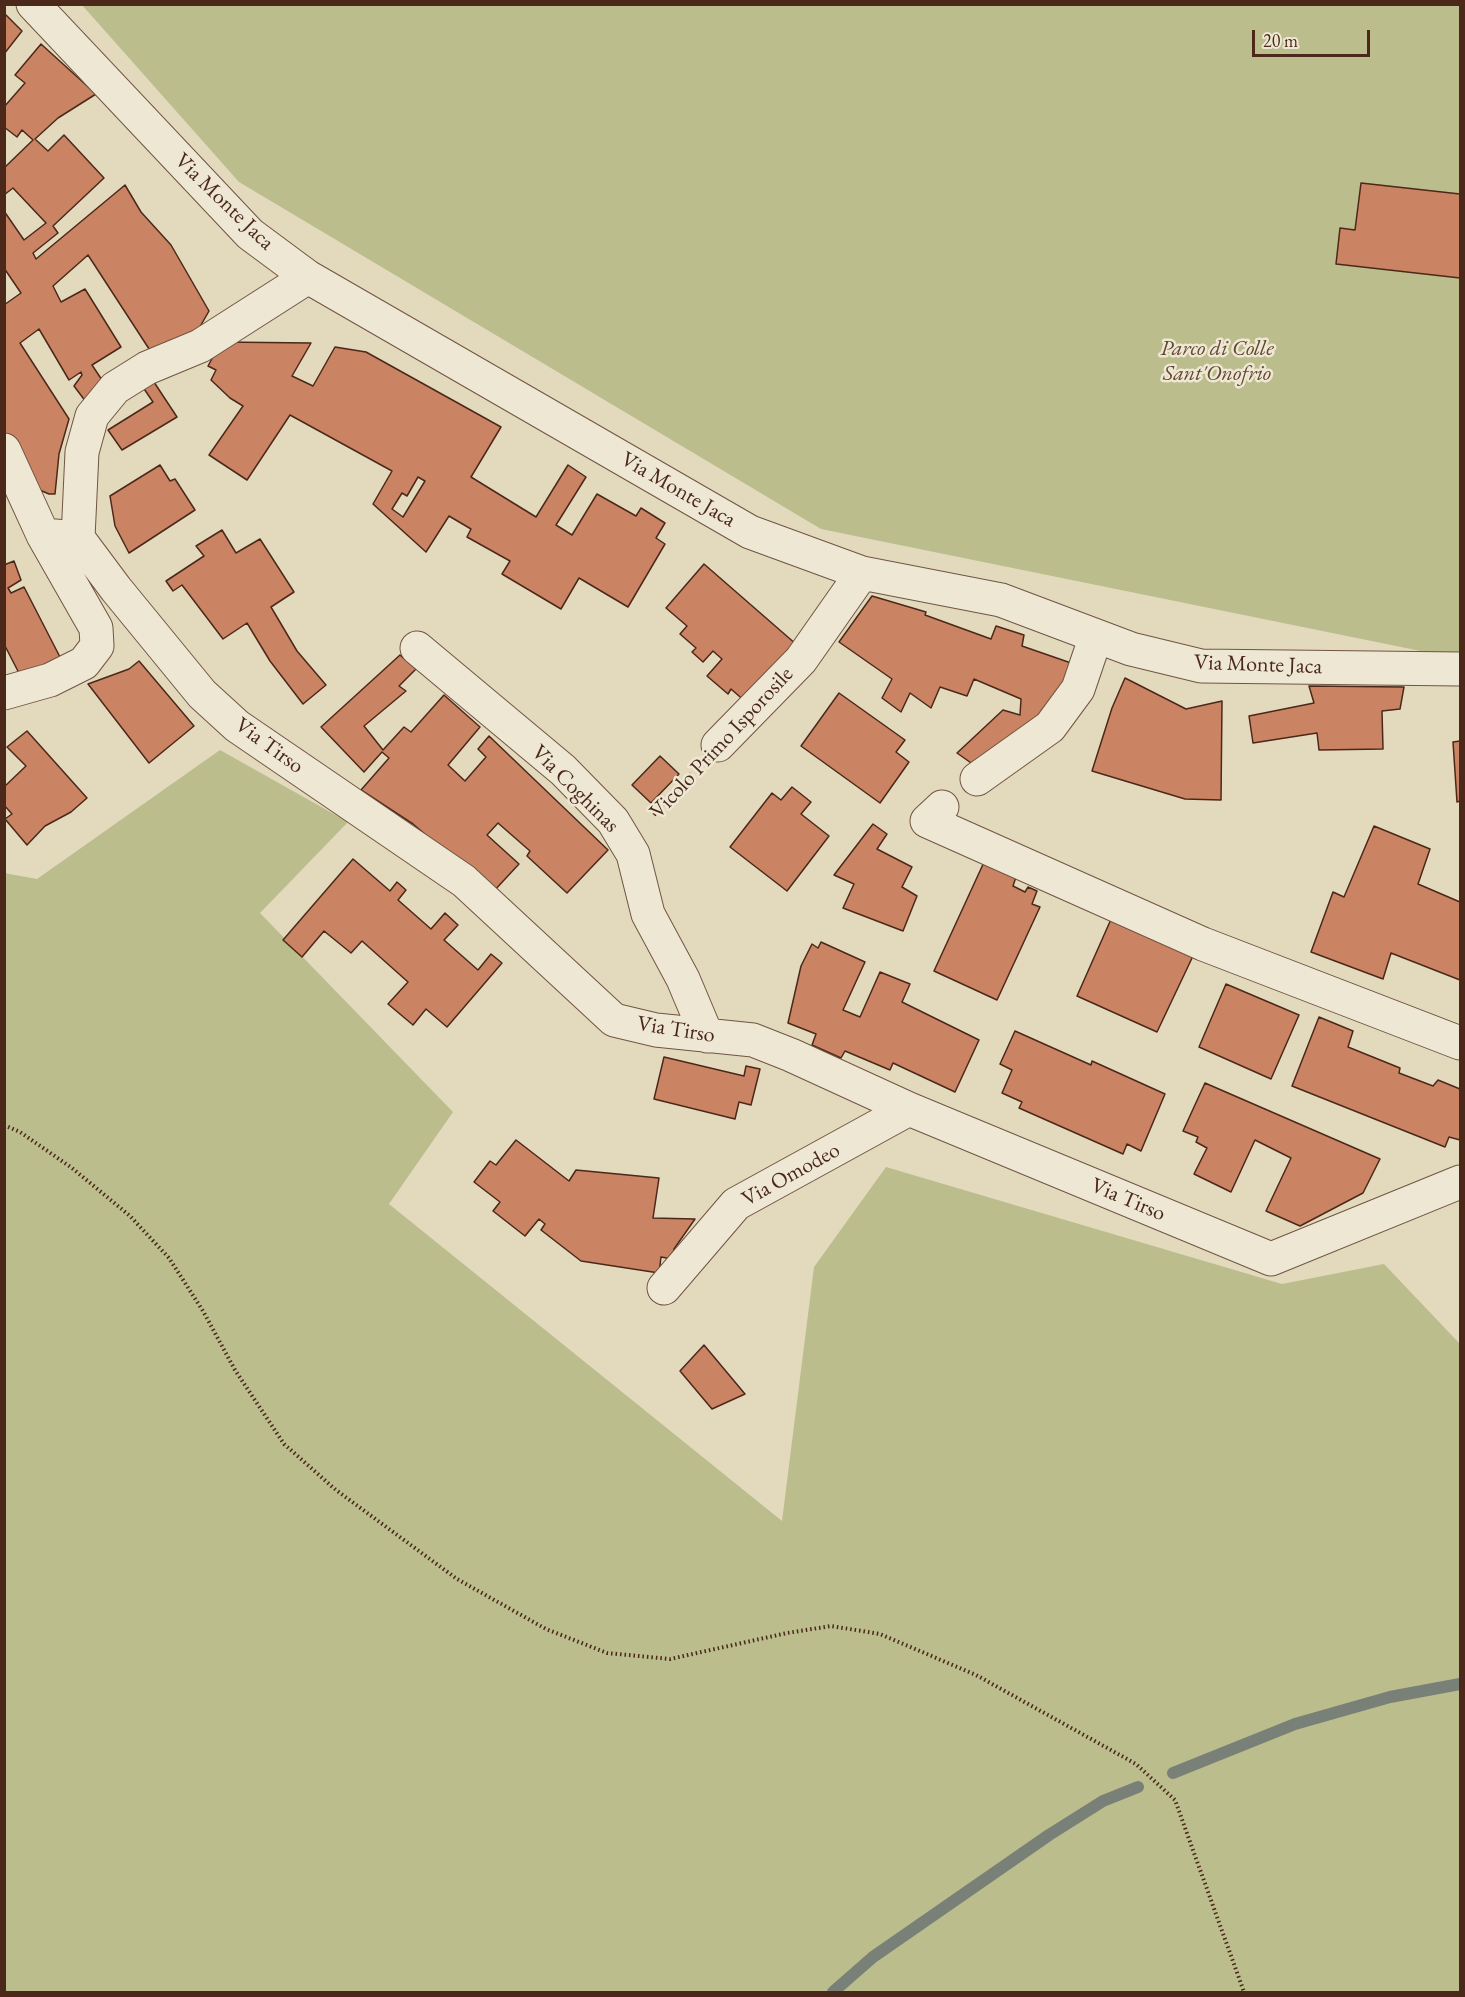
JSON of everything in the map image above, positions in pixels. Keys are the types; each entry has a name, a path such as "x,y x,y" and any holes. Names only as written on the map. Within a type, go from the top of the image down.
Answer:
{"street":[{"name":"Via Monte Jaca","path":"33,4 250,234 308,277 750,532 862,573 1001,600 1131,649 1202,666 1461,669"},
{"path":"43,535 78,538 82,452 92,416 115,388 147,368 200,346 308,277"},
{"path":"4,450 43,535 96,628 98,646 84,663 50,680 4,693"},
{"name":"Via Tirso","path":"78,538 202,694 237,726 464,882 614,1020 656,1030 753,1040 909,1109 1271,1259 1461,1182"},
{"name":"Vicolo Primo Isporosile","path":"718,745 801,660 862,573"},
{"path":"977,779 1050,727 1078,689 1096,636"},
{"name":"Via Coghinas","path":"417,648 563,770 613,820 633,854 648,914 683,979 707,1036"},
{"path":"934,814 1203,944 1461,1043"},
{"name":"Via Omodeo","path":"664,1288 736,1204 909,1109"}],"path":[{"name":"Vicolo Primo Isporosile","path":"651,818 718,745"},
{"path":"4,1125 20,1132 72,1168 130,1216 170,1258 235,1370 284,1444 336,1490 457,1579 546,1629 607,1653 670,1659 787,1633 831,1626 880,1635 976,1675 1136,1764 1175,1800 1244,1992"}],"green space":[{"name":"Parco di Colle Sant'Onofrio","path":"82,5 1460,5 1460,659 821,529 239,182"},
{"path":"220,750 348,822 260,913 453,1112 389,1204 782,1521 814,1267 886,1167 1282,1284 1384,1264 1460,1344 1460,1992 5,1992 4,873 37,879"}],"building":[{"path":"4,13 22,31 4,54"},
{"path":"41,44 96,94 58,118 35,139 48,151 64,135 104,178 53,226 58,233 33,253 36,259 125,185 141,212 171,245 209,311 197,332 153,355 88,255 53,286 61,302 85,289 121,347 92,365 102,380 86,402 74,386 82,375 81,372 69,380 39,329 20,343 69,419 59,454 55,494 35,488 13,453 4,432 4,305 21,293 4,268 4,211 24,240 46,223 13,188 4,195 4,168 33,140 22,130 17,137 4,127 4,107 25,83 15,75"},
{"path":"1361,183 1460,194 1460,278 1336,264 1340,228 1355,230"},
{"path":"221,342 311,343 292,376 313,386 335,347 366,352 501,427 471,477 536,517 568,465 586,477 556,525 572,535 597,494 636,516 641,508 665,523 656,538 665,544 628,607 579,578 561,609 502,574 510,561 467,537 471,529 449,516 426,552 373,504 392,471 290,415 247,480 209,455 243,406 230,398 211,380 216,370 208,366","holes":["418,477 425,481 403,517 392,509 402,493 407,496"]},
{"path":"150,376 177,417 122,450 108,430 153,402 140,383"},
{"path":"160,465 170,481 175,479 195,510 129,553 115,526 110,496"},
{"path":"222,530 236,553 260,539 294,592 271,607 297,651 326,685 303,704 270,661 247,623 223,639 182,585 173,591 166,581 204,556 196,546"},
{"path":"14,561 21,580 8,588 11,593 24,587 61,659 21,677 4,644 4,565"},
{"path":"704,564 797,645 747,703 731,689 728,694 707,676 722,659 713,651 703,662 692,652 696,648 680,634 687,626 666,608"},
{"path":"872,596 926,612 925,615 991,639 996,626 1024,635 1022,646 1071,663 1052,712 981,770 957,753 1003,710 1020,715 1021,699 974,679 967,696 940,687 931,708 910,693 901,712 882,698 892,679 839,642"},
{"path":"400,655 416,669 399,686 406,691 364,726 383,750 404,727 411,732 444,695 480,727 448,765 465,781 486,757 478,749 489,736 608,850 567,893 527,856 530,851 498,823 487,835 519,864 493,892 413,824 361,790 389,758 382,752 364,772 321,727"},
{"path":"139,661 194,726 149,763 88,684 129,669"},
{"path":"1125,678 1186,709 1222,701 1221,800 1185,799 1092,771 1112,708"},
{"path":"1309,686 1404,687 1400,709 1382,711 1383,749 1319,750 1317,733 1253,743 1249,716 1314,703"},
{"path":"839,693 905,740 896,752 909,762 880,803 801,746"},
{"path":"27,731 87,798 71,812 45,826 27,845 5,819 12,814 4,805 4,787 26,766 7,747"},
{"path":"1460,741 1460,801 1457,802 1453,742"},
{"path":"660,756 679,774 651,803 632,785"},
{"path":"792,787 811,802 801,814 829,836 787,891 730,847 772,793 781,800"},
{"path":"873,824 887,834 877,849 912,867 902,887 917,896 903,931 843,908 854,884 834,875"},
{"path":"1374,826 1430,849 1418,884 1460,902 1460,980 1391,953 1383,979 1311,952 1333,892 1344,897"},
{"path":"353,859 390,891 397,882 406,890 398,900 431,929 445,913 458,925 444,940 478,970 491,954 502,963 447,1027 426,1009 413,1025 388,1004 408,982 362,941 351,953 324,931 302,957 283,940"},
{"path":"985,860 1017,874 1013,886 1025,892 1028,887 1037,891 1032,904 1040,907 997,1000 934,971"},
{"path":"1112,917 1193,956 1157,1032 1077,996"},
{"path":"821,942 865,962 843,1010 860,1017 880,972 910,984 902,1002 979,1040 955,1092 893,1063 890,1070 845,1051 841,1058 812,1045 816,1034 788,1023 801,966 812,944 818,948"},
{"path":"1226,984 1299,1015 1271,1079 1199,1047"},
{"path":"1319,1017 1353,1031 1348,1047 1400,1068 1399,1073 1433,1086 1438,1080 1460,1089 1460,1140 1449,1137 1445,1147 1292,1086"},
{"path":"1015,1031 1091,1065 1092,1061 1165,1094 1141,1151 1127,1144 1123,1154 1019,1108 1022,1102 1002,1093 1012,1070 1000,1064"},
{"path":"664,1057 744,1076 746,1066 760,1069 751,1105 739,1102 735,1119 654,1099"},
{"path":"1205,1083 1380,1159 1363,1193 1300,1226 1266,1211 1291,1158 1255,1140 1231,1192 1194,1174 1207,1148 1196,1142 1198,1137 1183,1131"},
{"path":"516,1140 569,1181 576,1170 659,1178 653,1218 695,1219 674,1249 672,1259 661,1257 659,1273 581,1261 541,1230 545,1224 539,1219 525,1236 493,1211 500,1202 474,1182 490,1161 496,1165"},
{"path":"704,1345 745,1394 712,1409 680,1371"}],"waterway":[{"path":"1173,1773 1295,1724 1390,1697 1460,1684"},
{"path":"833,1992 873,1957 1049,1835 1103,1801 1138,1787"}]}
